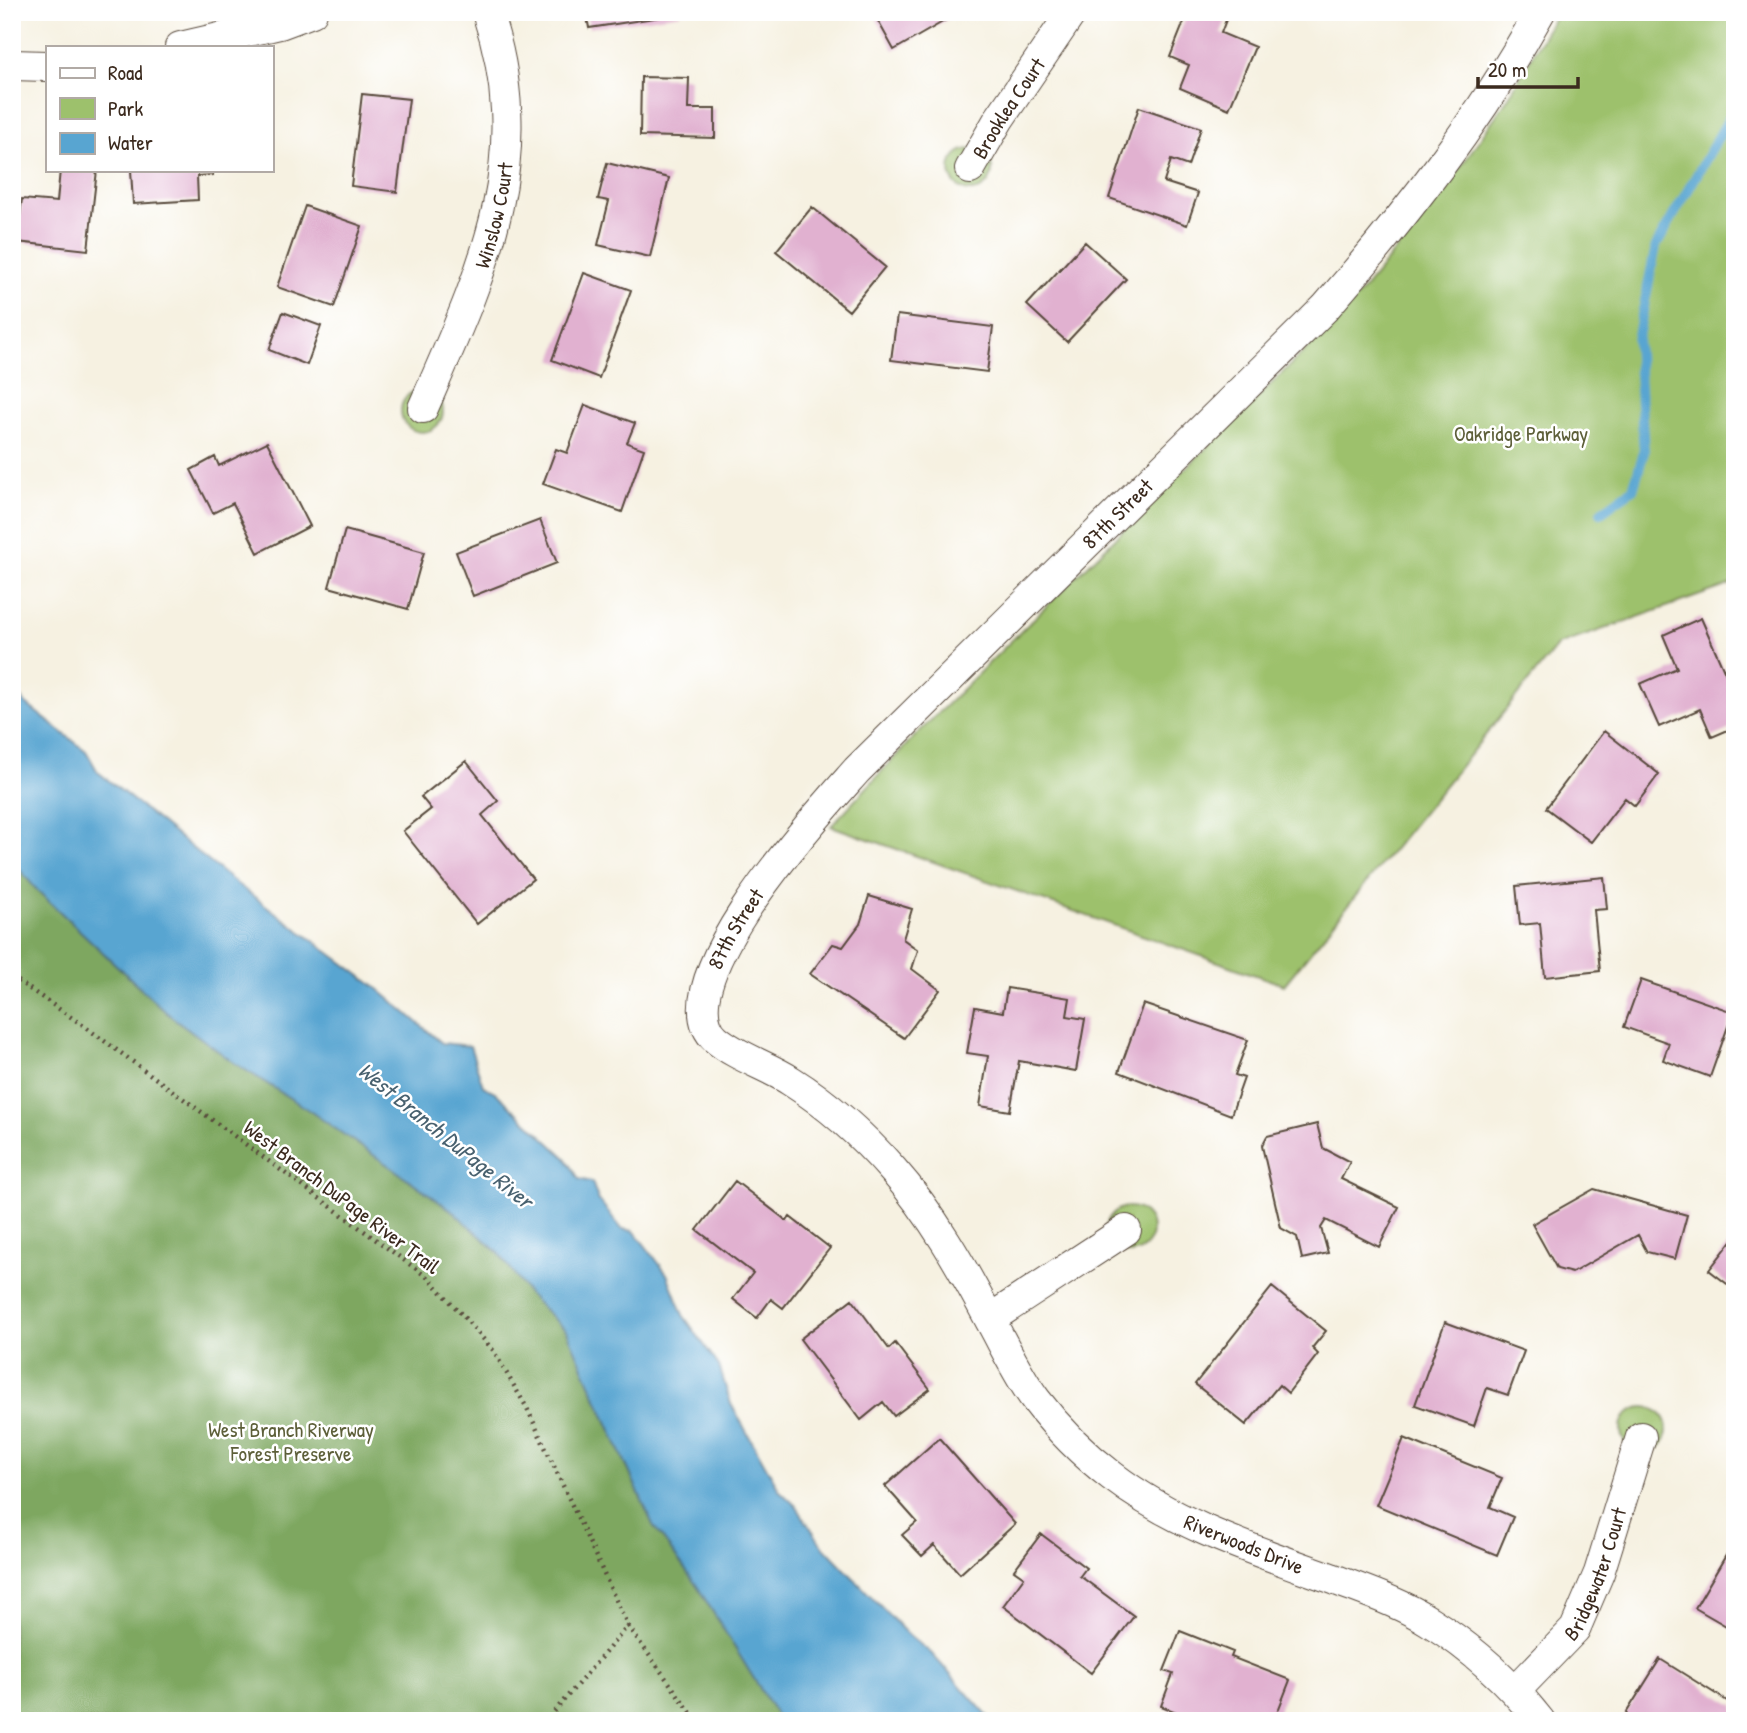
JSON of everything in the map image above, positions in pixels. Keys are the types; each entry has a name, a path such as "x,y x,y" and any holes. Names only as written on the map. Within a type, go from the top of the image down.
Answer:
{"street":[{"path":"184,46 280,24 312,12"},
{"name":"Winslow Court","path":"423,408 480,269 506,170 507,91 500,51 487,12"},
{"name":"Brooklea Court","path":"970,169 999,119 1072,12"},
{"name":"87th Street","path":"704,1012 705,991 715,961 775,867 818,814 857,770 1334,298 1391,232 1450,155 1509,68 1540,12"},
{"path":"12,65 46,66"},
{"name":"Riverwoods Drive","path":"704,1012 714,1037 793,1082 876,1151 931,1219 1034,1398 1071,1441 1147,1503 1203,1531 1377,1595 1427,1619 1475,1653 1516,1690 1540,1721"},
{"path":"990,1319 1126,1230"},
{"name":"Bridgewater Court","path":"1516,1690 1575,1629 1599,1573 1642,1437"}],"path":[{"name":"West Branch DuPage River Trail","path":"12,976 431,1280 492,1350 527,1408 628,1626 697,1721"},
{"path":"546,1721 628,1626"}],"green space":[{"name":"Oakridge Parkway","path":"1557,12 1735,12 1735,583 1558,645 1284,985 831,826 909,742 1349,307 1444,191 1508,98"},
{"path":"971,149 986,155 992,170 986,185 971,191 956,185 950,170 956,155"},
{"path":"422,390 437,396 443,411 437,426 422,432 407,426 401,411 407,396"},
{"name":"West Branch Riverway Forest Preserve","path":"12,861 37,890 167,1013 233,1062 307,1109 454,1212 499,1253 529,1295 567,1331 653,1525 697,1586 780,1721 12,1721"},
{"path":"1129,1207 1145,1214 1152,1230 1145,1246 1129,1253 1113,1246 1106,1230 1113,1214"},
{"path":"1644,1407 1661,1413 1667,1430 1661,1447 1644,1453 1627,1447 1621,1430 1627,1413"}],"water":[{"name":"West Branch DuPage River","path":"12,686 26,704 86,751 98,772 233,881 377,988 442,1043 470,1046 483,1086 495,1092 566,1158 579,1179 592,1182 598,1199 622,1229 634,1231 667,1274 683,1315 719,1366 731,1404 780,1491 796,1506 822,1545 907,1634 931,1653 992,1721 780,1721 697,1586 653,1525 567,1331 529,1295 499,1253 454,1212 307,1109 233,1062 167,1013 37,890 12,861"}],"building":[{"path":"586,12 681,12 681,14 589,28"},
{"path":"873,12 960,12 894,50"},
{"path":"1188,12 1229,12 1221,33 1255,47 1229,109 1180,88 1189,65 1170,57"},
{"path":"641,77 689,78 688,109 715,109 715,138 640,136"},
{"path":"362,94 409,99 397,192 351,186"},
{"path":"1139,107 1201,128 1188,166 1171,160 1164,182 1198,193 1187,225 1109,198"},
{"path":"607,163 669,178 650,257 598,245 609,201 598,199"},
{"path":"60,172 97,172 88,250 17,242 22,199 57,202"},
{"path":"131,172 213,172 213,175 197,176 198,200 133,204"},
{"path":"305,206 362,226 334,307 277,287"},
{"path":"812,207 885,267 849,311 776,251"},
{"path":"1085,242 1126,279 1067,342 1027,305"},
{"path":"584,273 631,290 599,378 552,360"},
{"path":"283,312 321,326 307,365 269,350"},
{"path":"897,315 993,327 987,372 891,360"},
{"path":"585,405 635,423 627,443 644,449 622,512 543,484 556,449 567,453"},
{"path":"267,442 310,526 258,553 233,503 213,513 191,470 215,457 219,466"},
{"path":"540,520 557,563 473,596 456,552"},
{"path":"345,530 424,552 408,609 329,587"},
{"path":"1701,618 1735,695 1735,727 1712,737 1700,709 1659,727 1640,684 1677,668 1663,635"},
{"path":"1604,731 1659,774 1635,806 1625,798 1591,842 1546,808"},
{"path":"466,761 498,801 482,815 533,879 477,924 403,831 431,809 421,797"},
{"path":"1604,877 1607,909 1594,910 1600,971 1545,977 1540,923 1520,925 1516,886"},
{"path":"869,896 912,909 903,939 918,950 912,969 940,990 904,1038 810,974 833,944 843,947 860,924"},
{"path":"1641,980 1733,1012 1710,1077 1663,1060 1669,1043 1624,1027"},
{"path":"1007,988 1070,998 1067,1016 1085,1019 1076,1071 1019,1061 1010,1111 980,1106 988,1056 967,1053 975,1007 1003,1012"},
{"path":"1143,1004 1248,1040 1235,1075 1244,1078 1231,1115 1119,1072"},
{"path":"1317,1124 1323,1148 1350,1162 1341,1179 1399,1207 1379,1247 1326,1220 1321,1228 1328,1253 1302,1259 1297,1237 1281,1228 1262,1146 1267,1136"},
{"path":"735,1181 787,1221 790,1217 830,1248 783,1308 771,1299 757,1318 733,1299 753,1273 697,1230"},
{"path":"1594,1189 1687,1215 1675,1259 1647,1252 1638,1235 1572,1273 1557,1269 1532,1224"},
{"path":"1735,1237 1735,1290 1709,1270"},
{"path":"1272,1287 1326,1331 1312,1348 1318,1354 1288,1393 1279,1385 1246,1425 1195,1384"},
{"path":"852,1299 889,1349 895,1343 930,1389 894,1416 883,1402 861,1420 800,1339"},
{"path":"1445,1322 1524,1351 1508,1395 1487,1388 1474,1426 1415,1405"},
{"path":"939,1438 1015,1524 960,1574 934,1545 922,1556 902,1535 917,1522 885,1486"},
{"path":"1404,1438 1502,1478 1490,1507 1513,1517 1497,1555 1376,1505"},
{"path":"1041,1534 1086,1568 1080,1576 1134,1616 1091,1673 1003,1606 1024,1577 1014,1570"},
{"path":"1735,1540 1735,1631 1695,1608"},
{"path":"1180,1631 1233,1652 1231,1657 1290,1680 1274,1721 1199,1721 1161,1706 1173,1674 1164,1671"},
{"path":"1660,1659 1735,1706 1735,1721 1634,1721 1625,1715"}],"waterway":[{"path":"1601,512 1633,489 1644,452 1637,341 1656,246 1735,108"}]}
